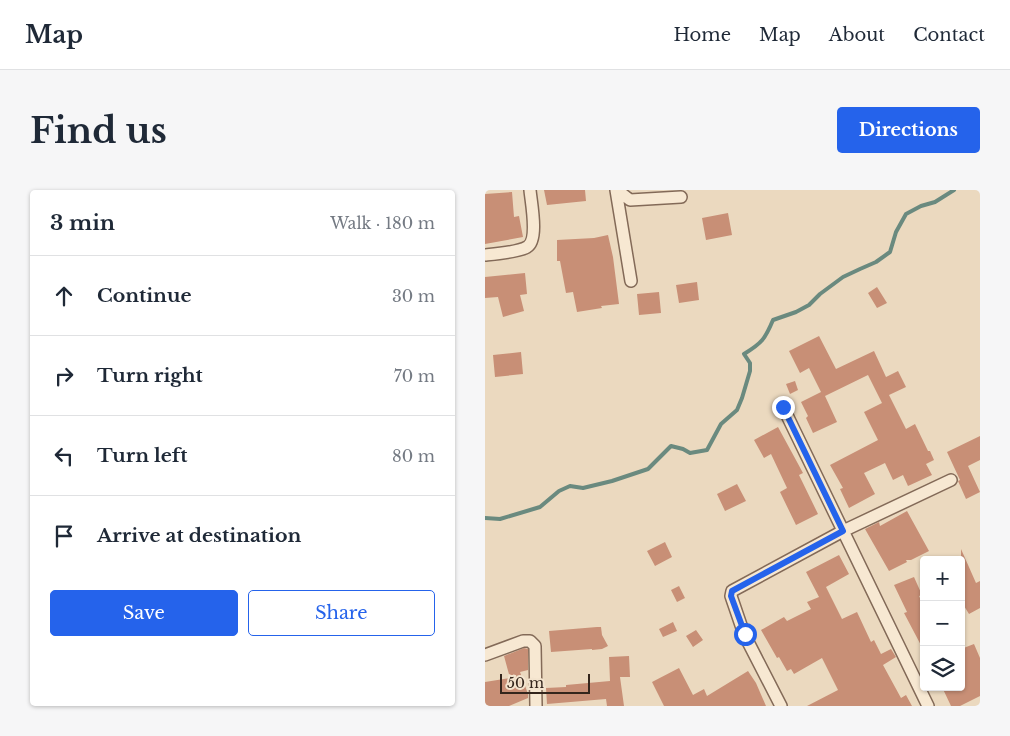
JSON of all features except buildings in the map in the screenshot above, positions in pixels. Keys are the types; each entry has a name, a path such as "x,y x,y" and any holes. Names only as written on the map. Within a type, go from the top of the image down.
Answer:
{"street":[{"path":"485,255 527,247 532,242 534,226 530,190"},
{"path":"617,190 629,200 681,197"},
{"path":"617,190 631,281"},
{"path":"783,407 928,706"},
{"path":"781,706 745,634 731,596 732,591 843,531 951,480"},
{"path":"485,655 523,641 530,641 535,646 536,706"}],"waterway":[{"path":"485,518 500,519 540,507 559,491 570,486 583,488 648,469 671,446 690,453 707,450 721,424 737,410 742,398 750,371 750,363 744,354 762,340 773,320 809,305 843,277 876,262 890,252 896,232 906,214 921,206 935,202 954,190"}],"route":[{"path":"745,634 731,596 732,591 843,531 783,407"}]}
